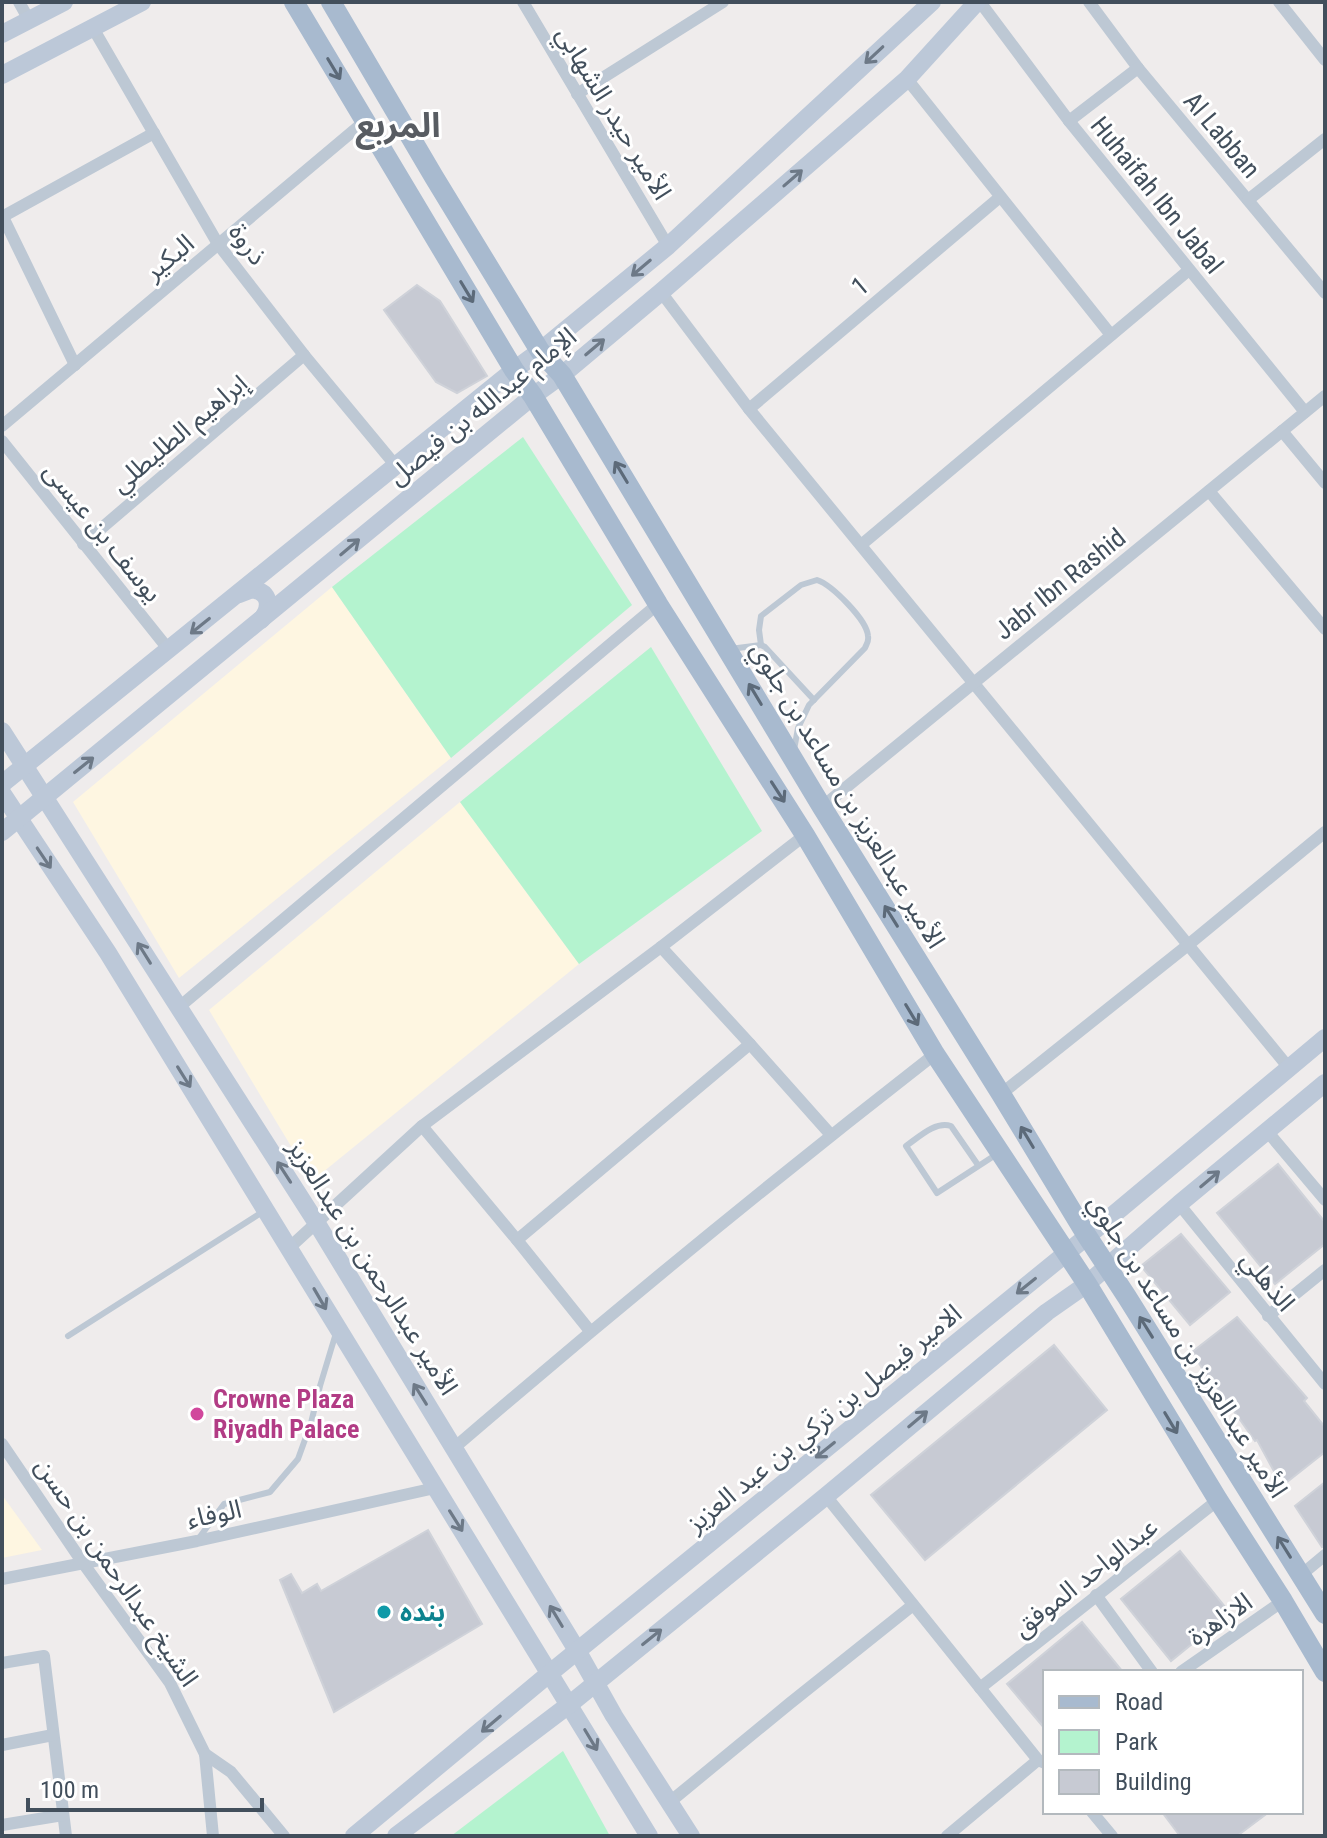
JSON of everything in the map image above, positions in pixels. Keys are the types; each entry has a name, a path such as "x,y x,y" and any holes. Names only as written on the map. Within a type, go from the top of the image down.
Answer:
{"main road":[{"name":"الأمير عبدالعزيز بن مساعد بن جلوي","path":"294,2 514,370 805,835 935,1054 1087,1284 1325,1672"},
{"name":"الأمير عبدالعزيز بن مساعد بن جلوي","path":"331,2 540,351 562,375 822,807 1325,1614"}],"street":[{"path":"19,2 29,20"},
{"path":"2,34 64,2"},
{"path":"2,75 142,2"},
{"name":"الأمير حيدر الشهابي","path":"523,2 668,246"},
{"path":"577,94 723,2"},
{"name":"الإمام عبدالله بن فيصل","path":"2,784 668,246 932,2"},
{"name":"الإمام عبدالله بن فيصل","path":"2,832 661,292 907,79 979,2"},
{"name":"Huhaifah Ibn Jabal","path":"979,2 1069,121 1305,412"},
{"name":"Al Labban","path":"1089,2 1138,68 1325,293"},
{"path":"1279,2 1325,60"},
{"name":"ذروة","path":"93,28 218,244 396,466"},
{"path":"1069,121 1138,68"},
{"path":"907,79 1111,335"},
{"name":"البكير","path":"2,426 365,121"},
{"path":"75,365 2,217 154,133"},
{"path":"1248,200 1325,139"},
{"name":"1","path":"749,409 1000,197"},
{"path":"861,545 1189,270"},
{"path":"661,292 749,409 1289,1068"},
{"name":"إبراهيم الطليطلي","path":"83,544 304,355"},
{"name":"Jabr Ibn Rashid","path":"822,807 1325,396"},
{"path":"1282,431 1325,483"},
{"name":"يوسف بن عيسى","path":"2,441 169,650"},
{"path":"1209,491 1325,629"},
{"path":"299,545 294,555 297,568 310,574 324,569"},
{"path":"237,596 252,589 264,594 268,609 261,620"},
{"path":"178,1008 658,604"},
{"name":"الأمير عبدالرحمن بن عبدالعزيز","path":"2,731 316,1222 614,1716 691,1836"},
{"path":"2,793 108,953 649,1836"},
{"path":"1001,1094 1325,832"},
{"path":"289,1248 422,1126 805,835"},
{"path":"661,947 831,1135"},
{"name":"الامير فيصل بن تركي بن عبد العزيز","path":"354,1836 1325,1038"},
{"path":"517,1240 750,1044"},
{"path":"454,1448 590,1331 935,1054"},
{"path":"396,1836 570,1704 1047,1312 1087,1284 1325,1083"},
{"path":"422,1126 590,1331"},
{"path":"1267,1131 1325,1200"},
{"name":"الذهلي","path":"1179,1204 1325,1384"},
{"path":"1268,1316 1325,1270"},
{"name":"الشيخ عبدالرحمن بن حسن","path":"2,1444 170,1683 205,1754 231,1772 284,1836"},
{"name":"الوفاء","path":"2,1579 197,1541 435,1488"},
{"path":"826,1496 1042,1762 947,1836"},
{"name":"عبدالواحد الموفق","path":"980,1688 1218,1500"},
{"path":"1301,1575 1325,1555"},
{"path":"1096,1595 1151,1670"},
{"name":"الازاهرة","path":"1184,1670 1283,1601"},
{"path":"671,1801 913,1605"},
{"path":"2,1663 44,1656 66,1836"},
{"path":"2,1745 53,1735"},
{"path":"205,1754 213,1836"},
{"path":"1094,1814 1112,1836"},
{"path":"2,1825 63,1815"}],"lane":[{"path":"761,645 761,616 801,585 817,580 833,589 864,622 868,633 865,648 814,700 803,716 793,757"},
{"path":"728,650 761,645 768,648 814,700"},
{"path":"978,1165 951,1126 945,1123 906,1146 937,1193 999,1152"},
{"path":"68,1336 266,1209"},
{"path":"197,1541 224,1504 270,1492 298,1459 337,1330"}],"shaded area":[{"path":"332,587 451,758 179,978 73,802"},
{"path":"460,802 579,964 312,1181 209,1010"},
{"path":"2,1495 42,1550 2,1558"}],"green space":[{"path":"523,437 632,605 451,758 332,587"},
{"path":"651,647 762,831 579,964 460,802"},
{"path":"563,1751 610,1836 451,1836"}],"building":[{"path":"417,285 440,301 487,376 457,393 436,382 384,310"},
{"path":"1278,1164 1325,1222 1325,1244 1275,1284 1217,1213"},
{"path":"1181,1234 1230,1292 1190,1325 1141,1266"},
{"path":"1237,1317 1307,1398 1304,1401 1325,1427 1325,1452 1282,1486 1257,1440 1212,1384 1192,1352"},
{"path":"1054,1345 1107,1410 925,1560 871,1495"},
{"path":"1325,1482 1325,1546 1322,1547 1295,1506"},
{"name":"بنده","path":"428,1530 482,1624 334,1712 280,1580 291,1574 302,1593 317,1584 321,1591"},
{"path":"1180,1551 1230,1613 1171,1661 1121,1599"},
{"path":"1082,1622 1121,1670 1043,1670 1043,1727 1007,1684"},
{"path":"1164,1814 1266,1814 1237,1836 1180,1836"}],"place":[{"name":"Crowne Plaza Riyadh Palace","path":"197,1414"},
{"name":"بنده","path":"384,1612"}],"district":[{"name":"المربع","path":"398,125"}]}
